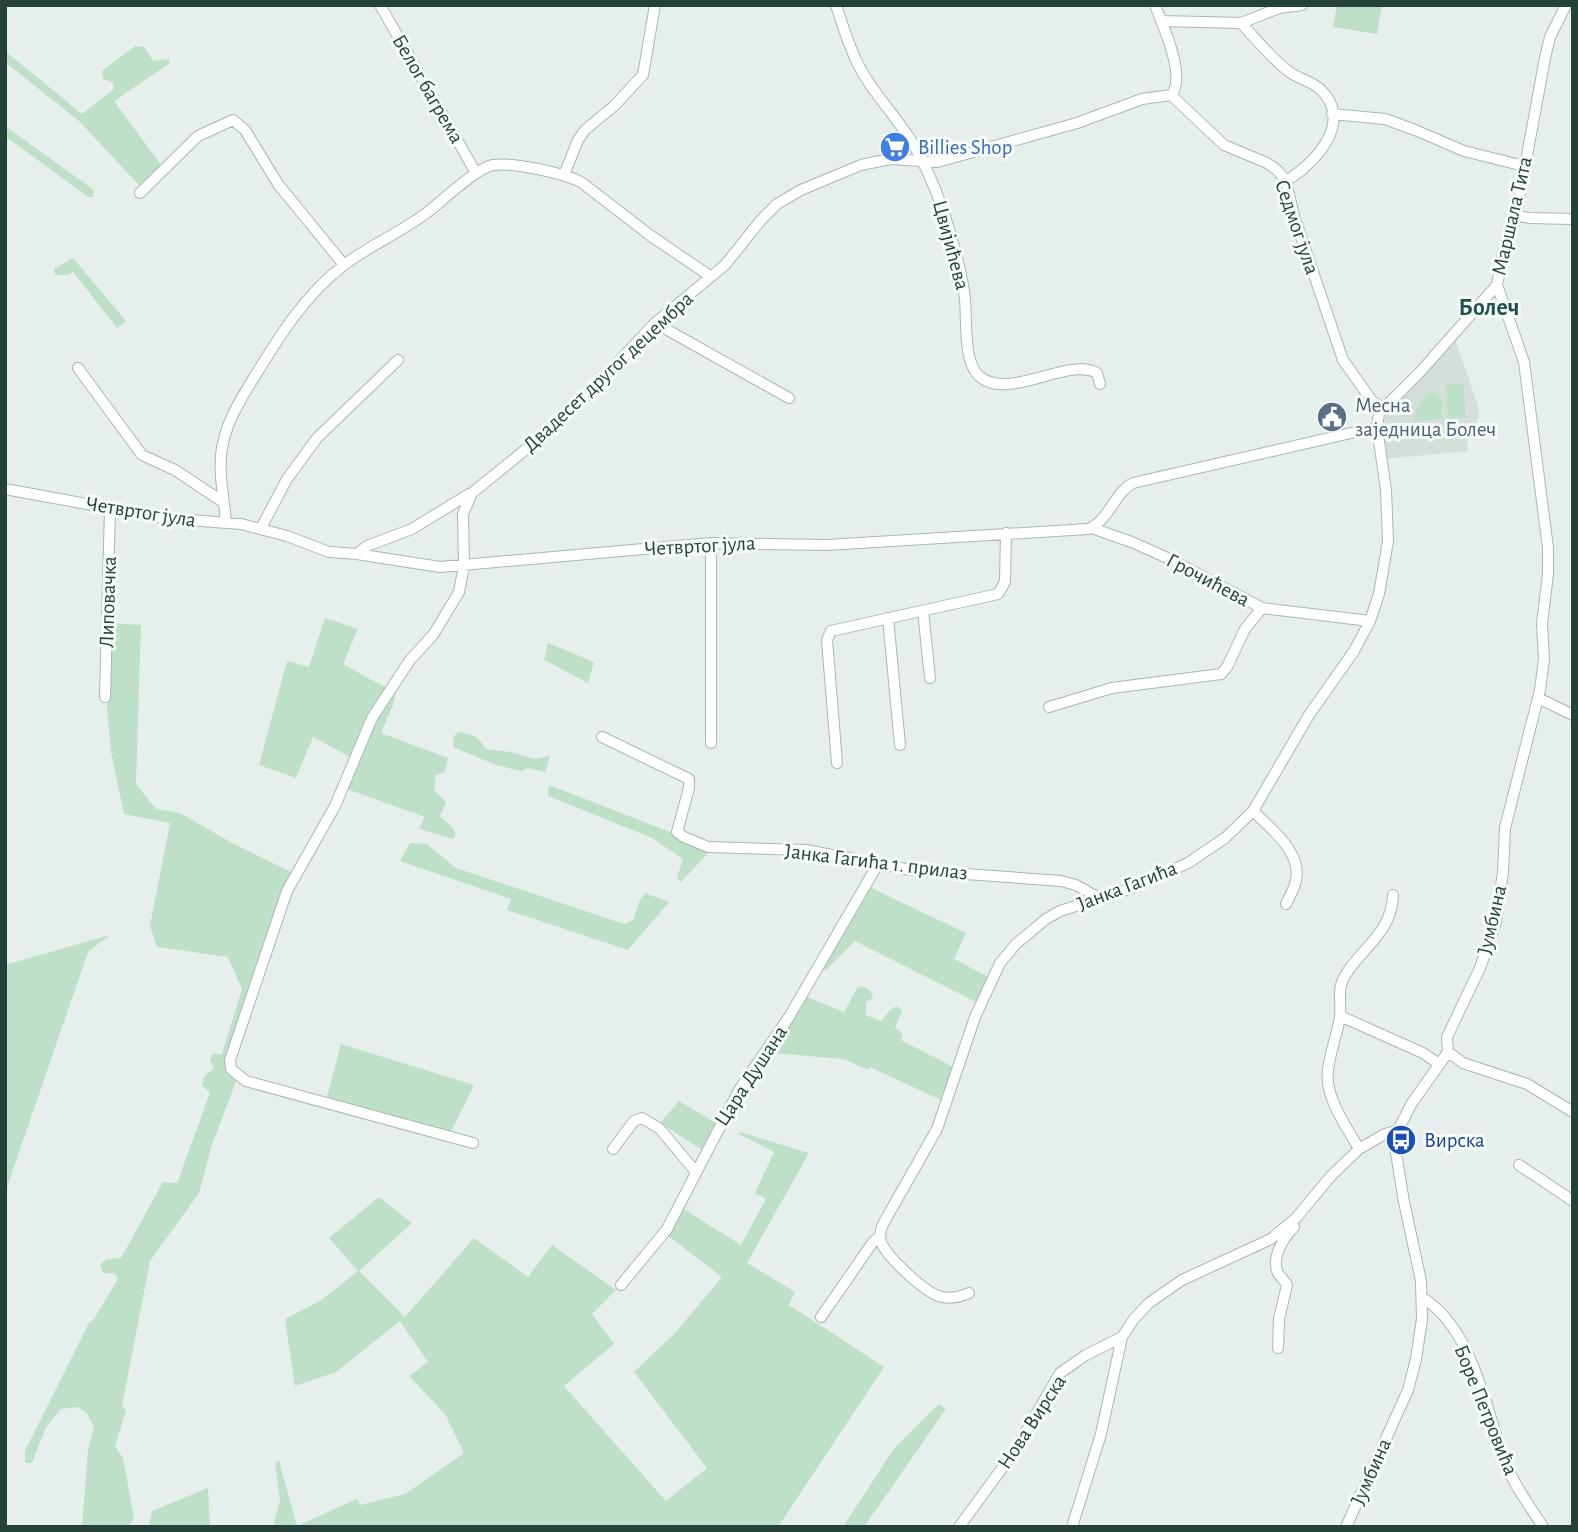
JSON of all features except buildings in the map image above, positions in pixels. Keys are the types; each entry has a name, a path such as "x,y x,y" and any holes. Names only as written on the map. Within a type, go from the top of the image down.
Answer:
{"street":[{"name":"Белог багрема","path":"380,5 476,173"},
{"path":"564,175 578,140 585,130 614,106 643,75 655,5"},
{"name":"Цвијићева","path":"836,5 857,62 924,162 948,224 961,273 972,365 978,375 986,381 1000,385 1085,370 1097,373 1100,384"},
{"path":"1155,5 1177,74 1176,90 1171,95"},
{"path":"1161,21 1241,23 1279,8 1302,5"},
{"name":"Маршала Тита","path":"1377,427 1379,413 1383,408 1497,285 1498,271 1516,215 1550,37 1566,5"},
{"path":"1241,23 1289,72 1312,83 1329,99 1332,114 1327,144 1318,156 1286,181"},
{"name":"Двадесет другог децембра","path":"357,554 366,546 412,529 472,493 530,446 589,393 655,323 725,265 761,220 778,204 801,190 845,171 878,161 890,159 937,162 1077,123 1142,99 1171,95"},
{"name":"Седмог јула","path":"1171,95 1224,145 1267,163 1286,181 1294,216 1343,360 1372,401 1383,408"},
{"path":"1332,114 1385,119 1464,151 1524,166"},
{"path":"140,193 198,135 233,120 245,130 283,190 344,265"},
{"path":"226,522 222,444 236,409 296,313 344,265 423,216 476,173 494,165 504,165 564,175 581,182 651,236 710,276"},
{"path":"1516,215 1573,219"},
{"name":"Јумбина","path":"1346,1527 1408,1390 1419,1348 1423,1298 1396,1153 1398,1130 1412,1103 1448,1052 1447,1037 1472,989 1496,922 1503,872 1505,828 1538,698 1543,665 1542,624 1549,557 1524,362 1497,285"},
{"path":"655,323 789,398"},
{"path":"261,528 287,479 317,438 398,360"},
{"path":"78,368 142,455 175,470 223,502"},
{"path":"1092,528 1126,486 1133,483 1377,427"},
{"name":"Јанка Гагића","path":"821,1317 873,1242 880,1236 883,1224 937,1129 975,1017 1000,963 1016,944 1060,911 1129,889 1188,863 1225,838 1253,811 1309,715 1354,651 1370,621 1388,541 1377,427"},
{"name":"Четвртог јула","path":"5,489 163,518 226,522 261,528 329,552 418,565 464,566 711,543 827,545 1092,528"},
{"path":"472,493 463,514 463,581 451,608 433,635 410,660 372,718 335,806 287,891 230,1060 231,1069 246,1082 473,1143"},
{"name":"Липовачка","path":"105,697 110,508"},
{"name":"Грочићева","path":"1092,528 1172,560 1262,608 1370,621"},
{"path":"837,763 828,636 831,631 998,594 1005,582 1006,533"},
{"path":"711,543 711,743"},
{"path":"1049,707 1112,688 1221,674 1245,629 1262,608"},
{"path":"923,611 930,678"},
{"path":"888,618 900,744"},
{"path":"1538,698 1573,715"},
{"name":"Јанка Гагића 1. прилаз","path":"602,737 689,779 689,788 677,829 684,837 708,847 806,850 940,873 1061,881 1073,884 1099,898"},
{"path":"1253,811 1287,846 1293,858 1296,883 1286,904"},
{"name":"Цара Душана","path":"621,1285 667,1229 738,1090 789,1017 878,863"},
{"path":"1359,1149 1336,1107 1327,1074 1340,1016 1338,993 1341,983 1384,929 1390,917 1393,895"},
{"path":"1340,1016 1423,1053 1439,1064"},
{"path":"1448,1052 1463,1063 1527,1084 1573,1112"},
{"path":"613,1149 634,1121 642,1118 660,1129 695,1171"},
{"path":"1072,1527 1101,1434 1122,1337 1134,1319 1165,1291 1182,1280 1271,1239 1296,1218 1331,1176 1359,1149 1398,1130"},
{"path":"1519,1165 1573,1201"},
{"path":"1278,1348 1279,1319 1287,1285 1277,1271 1277,1255 1281,1244 1295,1226 1296,1218"},
{"path":"880,1236 883,1246 911,1276 936,1295 959,1298 969,1293"},
{"name":"Боре Петровића","path":"1423,1298 1443,1315 1460,1342 1482,1387 1506,1464 1515,1484 1543,1527"},
{"name":"Нова Вирска","path":"959,1527 1014,1452 1060,1373 1086,1355 1122,1337"}],"shaded area":[{"path":"1455,339 1478,406 1479,417 1468,437 1467,451 1385,459 1381,435 1385,415"}],"green space":[{"path":"1337,5 1382,5 1377,34 1333,27"},
{"path":"135,46 144,47 153,61 168,59 170,63 114,101 161,165 139,185 79,121 5,62 5,51 82,114 114,89 112,82 103,79 102,71"},
{"path":"5,126 94,190 93,197 88,197 5,136"},
{"path":"73,258 126,321 117,328 73,272 68,275 55,275 54,269"},
{"path":"1463,383 1466,417 1449,419 1445,384"},
{"path":"1432,392 1438,394 1442,400 1442,418 1414,422 1420,405"},
{"path":"325,618 358,629 343,664 396,691 381,733 448,758 445,772 436,775 434,790 446,802 440,816 454,829 456,834 453,839 419,829 425,817 347,789 359,762 313,737 296,778 259,765 287,661 309,667"},
{"path":"111,623 141,625 136,784 156,809 180,813 232,843 301,877 290,893 228,1071 236,1081 211,1148 199,1193 150,1261 122,1406 126,1411 115,1446 123,1458 134,1518 128,1527 82,1527 88,1450 94,1427 87,1413 78,1407 61,1409 46,1427 32,1463 25,1463 25,1451 89,1323 118,1279 115,1274 103,1273 100,1264 108,1259 121,1258 163,1182 177,1183 210,1093 202,1085 204,1077 214,1068 210,1060 213,1054 222,1054 242,989 228,957 157,947 150,926 170,823 124,814 111,752 107,709"},
{"path":"548,643 594,662 588,683 544,660"},
{"path":"459,732 475,737 485,749 511,752 533,759 550,756 545,772 528,768 521,771 496,765 453,747 454,736"},
{"path":"549,785 670,832 710,851 681,882 677,878 683,859 652,838 548,796"},
{"path":"410,843 427,844 456,868 624,924 633,920 645,893 669,902 628,950 507,910 511,899 400,861"},
{"path":"865,885 966,933 954,959 988,977 978,1003 855,941 826,970 817,965"},
{"path":"110,935 88,952 5,1193 5,965"},
{"path":"862,986 871,991 873,998 866,1002 866,1015 881,1021 897,1006 902,1010 895,1028 903,1034 901,1040 955,1068 941,1100 870,1067 868,1070 843,1059 761,1052 800,994 844,1012 857,988"},
{"path":"341,1044 474,1085 451,1132 327,1097"},
{"path":"679,1101 716,1123 702,1150 660,1123"},
{"path":"740,1132 809,1153 747,1263 795,1292 789,1305 884,1367 778,1527 275,1527 274,1521 280,1501 275,1463 279,1461 297,1526 357,1499 360,1505 405,1494 464,1453 445,1414 409,1376 428,1362 400,1321 336,1372 295,1386 285,1319 320,1301 358,1271 329,1238 379,1197 412,1223 359,1271 405,1317 474,1238 528,1277 552,1245 616,1290 592,1314 614,1344 564,1386 666,1501 707,1468 634,1372 676,1332 722,1277 667,1235 682,1208 741,1245 766,1199 755,1193 774,1152 739,1134"},
{"path":"939,1404 946,1409 864,1527 843,1527 893,1450"},
{"path":"208,1488 210,1527 149,1527 152,1511"}],"place":[{"name":"Billies Shop","path":"895,147"},
{"name":"Месна заједница Болеч","path":"1332,417"},
{"name":"Вирска","path":"1401,1140"}],"district":[{"name":"Болеч","path":"1489,308"}]}
